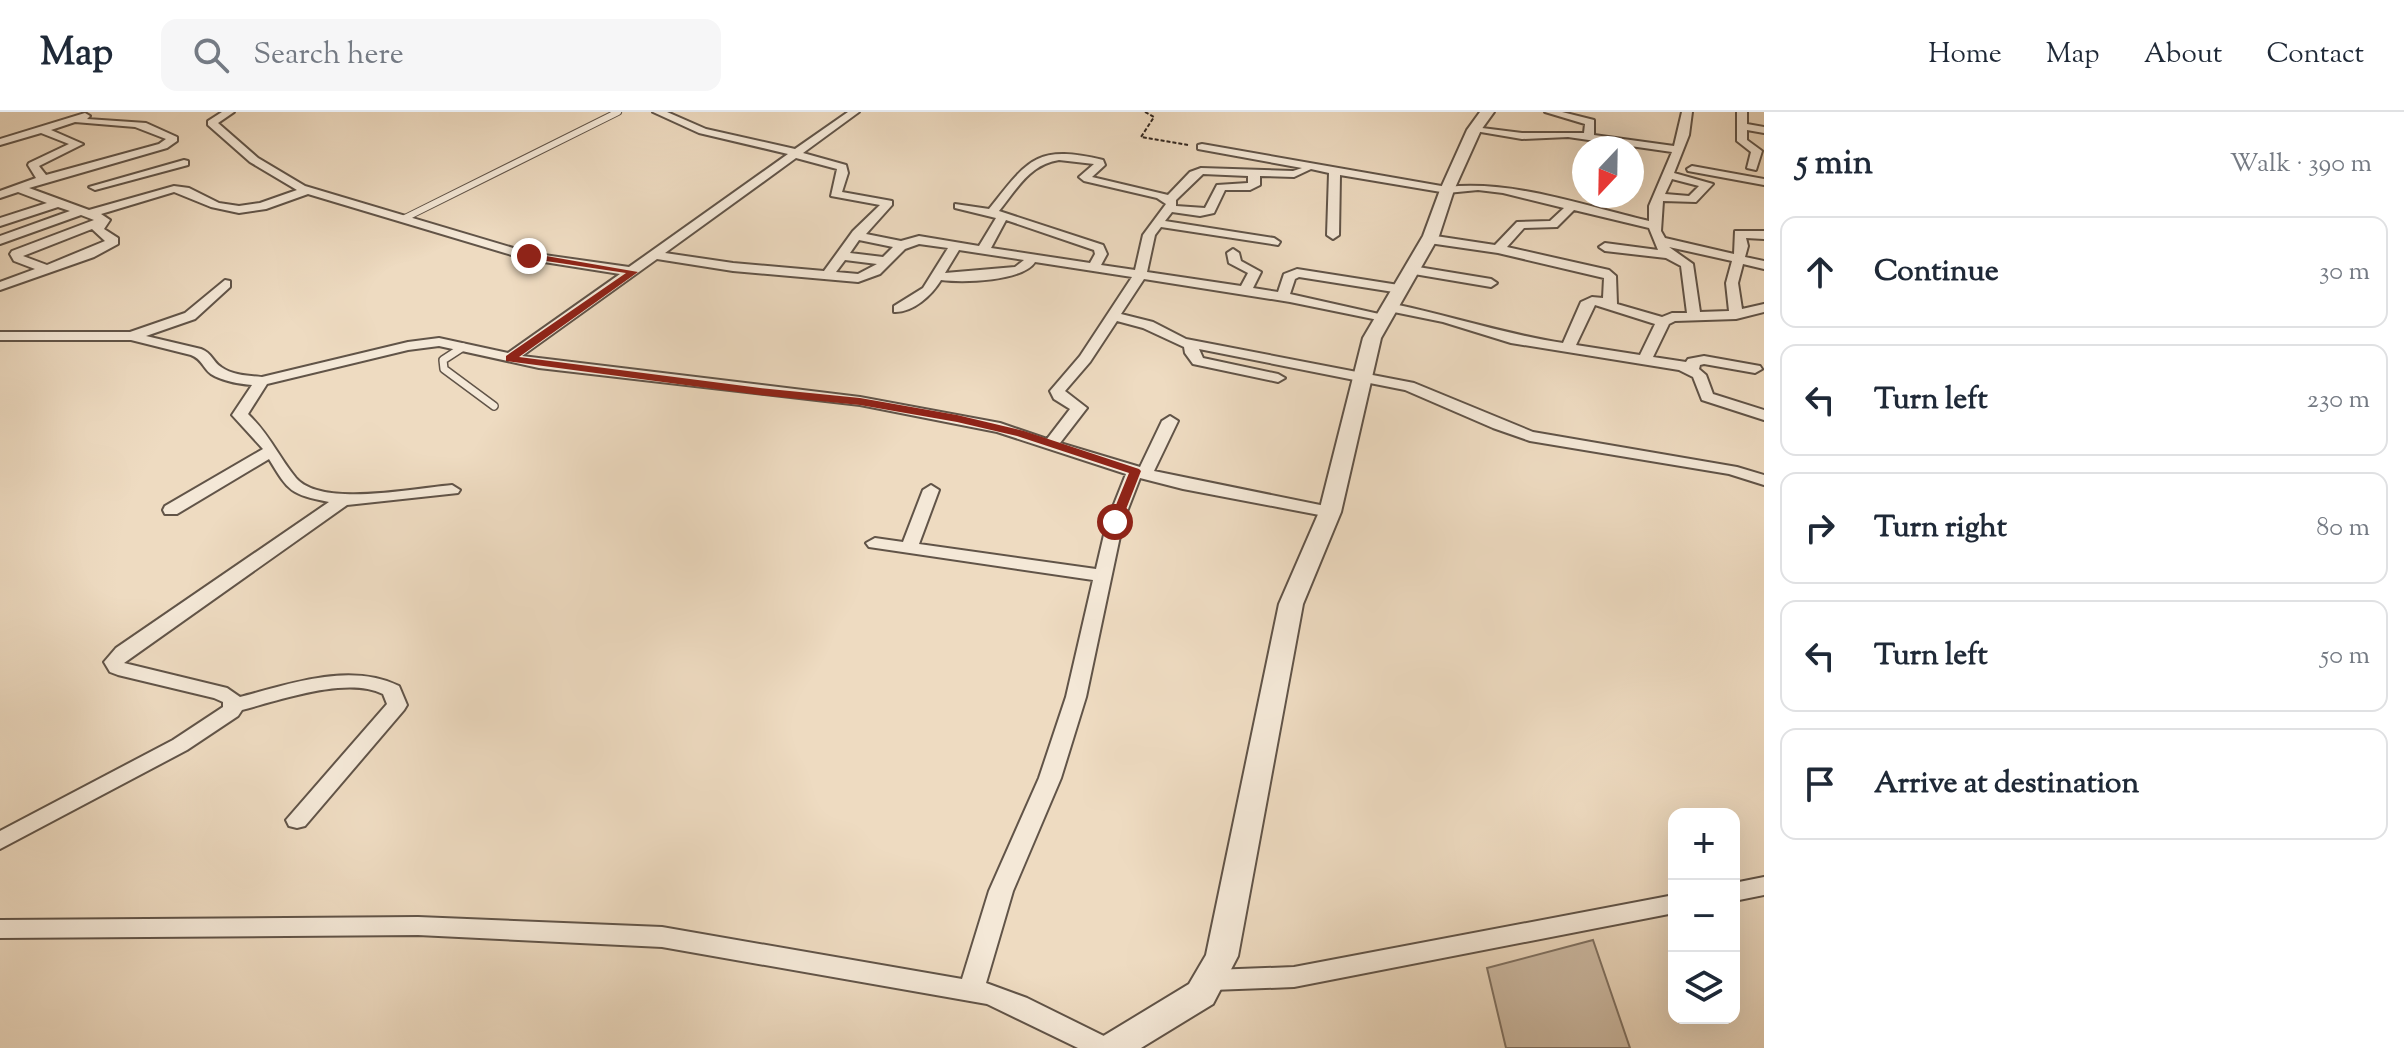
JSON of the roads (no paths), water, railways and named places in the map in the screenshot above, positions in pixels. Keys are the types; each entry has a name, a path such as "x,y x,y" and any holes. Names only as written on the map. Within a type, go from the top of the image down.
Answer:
{"street":[{"path":"0,142 99,112"},
{"path":"229,112 212,123 254,160 308,190 529,256 634,272"},
{"path":"658,112 703,131 842,167 843,173 835,194 888,203 857,234 828,275"},
{"path":"510,358 854,112"},
{"path":"1671,255 1660,241 1653,218 1658,197 1674,161 1687,112"},
{"path":"1742,112 1742,141 1757,151 1752,168"},
{"path":"1558,113 1590,122 1589,136"},
{"path":"0,195 43,179 154,148 173,139 156,126 120,120 88,123 73,119"},
{"path":"1112,1048 1201,994 1212,980 1222,956 1291,604 1330,512 1372,338 1429,239 1447,190 1480,121 1572,146"},
{"path":"7,126 78,144 33,165 43,179"},
{"path":"1742,126 1764,130"},
{"path":"1530,136 1579,136"},
{"path":"1202,147 1447,190 1487,187 1655,226"},
{"path":"154,148 177,156 184,163 188,177"},
{"path":"1644,151 1764,182"},
{"path":"984,249 998,214 1022,172 1053,155 1099,162 1100,165 1085,177 1170,204 1210,211 1221,187 1254,185 1254,171"},
{"path":"1674,161 1764,171"},
{"path":"1658,197 1692,200 1707,184 1674,161"},
{"path":"95,187 184,163"},
{"path":"1051,445 1079,408 1059,396 1057,391 1085,359 1140,275 1146,256 1145,243 1170,204 1196,172 1216,169 1294,174 1310,165"},
{"path":"1333,235 1335,169"},
{"path":"20,189 104,220"},
{"path":"0,240 84,212 174,189 189,191 231,210 266,205 308,190"},
{"path":"0,222 55,204"},
{"path":"959,206 998,214 1099,248 1101,254 1094,267"},
{"path":"1498,249 1521,225 1553,224 1570,208"},
{"path":"45,269 18,258 16,254 104,220"},
{"path":"0,286 114,241 97,230 104,220"},
{"path":"1158,223 1274,242"},
{"path":"857,234 861,238 901,245 919,240 956,245 1283,297 1396,296 1491,283"},
{"path":"1736,315 1732,283 1742,246 1739,234 1764,235"},
{"path":"1429,239 1498,249 1605,273 1610,276 1610,302 1615,309 1663,322"},
{"path":"1660,241 1764,265"},
{"path":"656,255 717,265 867,277 878,272 901,245"},
{"path":"899,309 928,291 956,245"},
{"path":"1605,247 1671,255 1687,264 1694,316"},
{"path":"1233,253 1235,263 1255,272 1244,293"},
{"path":"843,256 885,261"},
{"path":"938,276 956,278 1018,271 1025,268 1033,256"},
{"path":"1283,297 1289,277 1297,273 1396,296 1446,319 1502,337 1692,369 1702,379 1707,397 1764,415"},
{"path":"131,336 190,316 225,284"},
{"path":"1568,348 1586,305 1592,301 1610,302"},
{"path":"1644,361 1663,322 1672,317 1736,315 1764,308"},
{"path":"1113,316 1148,325 1191,344 1362,374 1432,394 1498,425 1530,436 1731,470 1764,480"},
{"path":"0,336 131,336 196,352 204,355 215,370 242,380 262,381 408,346 439,342 510,358 910,409 1000,428 1140,473 1330,512"},
{"path":"1191,344 1192,353 1198,361 1278,378"},
{"path":"1692,369 1693,362 1704,360 1755,369"},
{"path":"262,381 240,415 262,436 291,482 303,492 343,500 452,490"},
{"path":"971,991 1001,891 1050,778 1076,697 1115,522 1170,421"},
{"path":"171,510 271,451"},
{"path":"909,549 931,490"},
{"path":"234,705 231,698 220,693 125,671 117,668 114,662 123,652 343,500"},
{"path":"875,543 1104,576"},
{"path":"0,841 180,745 220,720 234,705 361,680 379,682 394,689 398,696 397,705 297,820"},
{"path":"1740,891 1764,886"},
{"path":"1212,980 1294,977 1668,905"},
{"path":"0,929 418,926 662,937 971,991 1018,1005 1103,1048"}],"lane":[{"path":"405,218 618,112"},
{"path":"463,347 443,360 444,369 494,406"}]}
